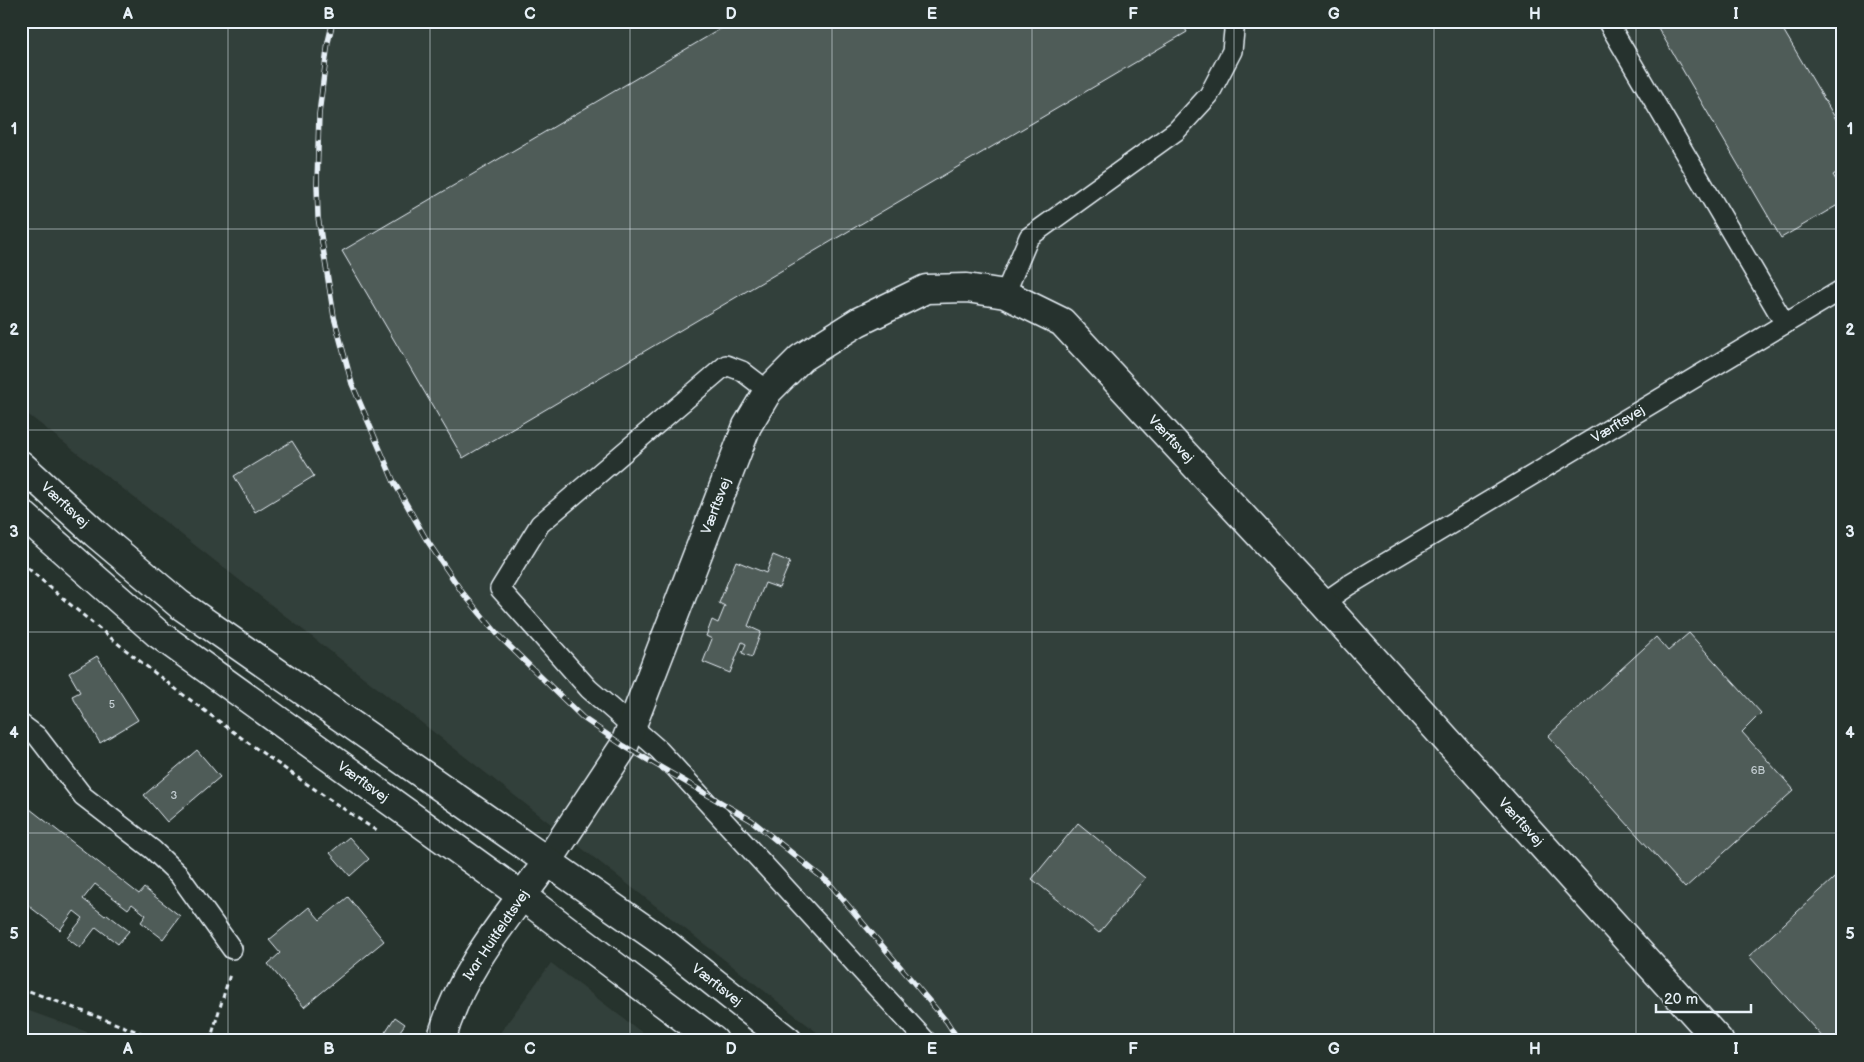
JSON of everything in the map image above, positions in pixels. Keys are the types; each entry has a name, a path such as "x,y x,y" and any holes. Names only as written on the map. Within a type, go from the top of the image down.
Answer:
{"street":[{"name":"Værftsvej","path":"548,861 624,746 747,426 768,391 802,358 858,322 926,289 967,288 1005,294 1062,322 1323,604 1719,1041"},
{"name":"Værftsvej","path":"21,465 95,533 179,604 667,945 788,1041"},
{"name":"Værftsvej","path":"21,513 156,633 522,896 714,1041"},
{"name":"Ivar Huitfeldtsvej","path":"441,1041 462,986 487,943 548,861"}],"lane":[{"path":"1005,294 1029,237 1176,131 1209,95 1232,51 1235,21"},
{"path":"1608,21 1785,324"},
{"name":"Værftsvej","path":"1323,604 1348,585 1843,289"},
{"path":"768,391 742,372 726,365 540,524 500,589 589,689 658,750 926,1041"},
{"path":"21,724 37,736 83,796 152,850 179,875 232,949"}],"path":[{"path":"210,1041 234,964 232,949"},
{"path":"21,988 162,1041"}],"shaded area":[{"path":"21,21 1843,21 1843,1041 828,1041 21,409"},
{"path":"551,963 653,1041 494,1041"},
{"path":"21,1008 112,1041 21,1041"}],"building":[{"path":"734,21 1181,21 1187,32 463,458 342,251"},
{"path":"1654,21 1778,21 1843,131 1843,169 1833,175 1843,191 1843,202 1781,238"},
{"path":"292,441 314,476 255,512 234,476"},
{"path":"773,555 790,562 779,588 765,583 748,626 761,632 752,657 742,653 746,644 742,642 730,673 703,662 712,639 706,636 712,620 718,623 725,606 719,603 736,561 766,573"},
{"path":"1689,633 1761,713 1742,732 1794,790 1685,888 1548,736 1656,637 1668,651"},
{"path":"97,656 138,720 100,743 72,696 80,692 69,673"},
{"path":"197,750 220,777 167,822 144,795"},
{"path":"21,802 139,894 144,888 180,916 163,939 141,922 146,915 132,904 128,909 95,884 83,899 129,931 118,944 96,927 80,948 67,938 83,918 74,911 60,930 21,900"},
{"path":"1078,823 1145,878 1099,933 1032,879"},
{"path":"349,837 369,859 350,876 330,853"},
{"path":"1843,870 1843,1041 1826,1041 1749,956"},
{"path":"348,897 384,941 304,1007 268,964 280,953 269,940 309,907 320,920"},
{"path":"395,1017 405,1024 393,1041 387,1041 382,1037"}],"railway":[{"path":"333,21 328,42 319,114 317,184 318,217 334,317 352,384 394,482 426,539 462,592 500,637 583,718 624,746 751,820 829,883 947,1022 959,1041"}]}
